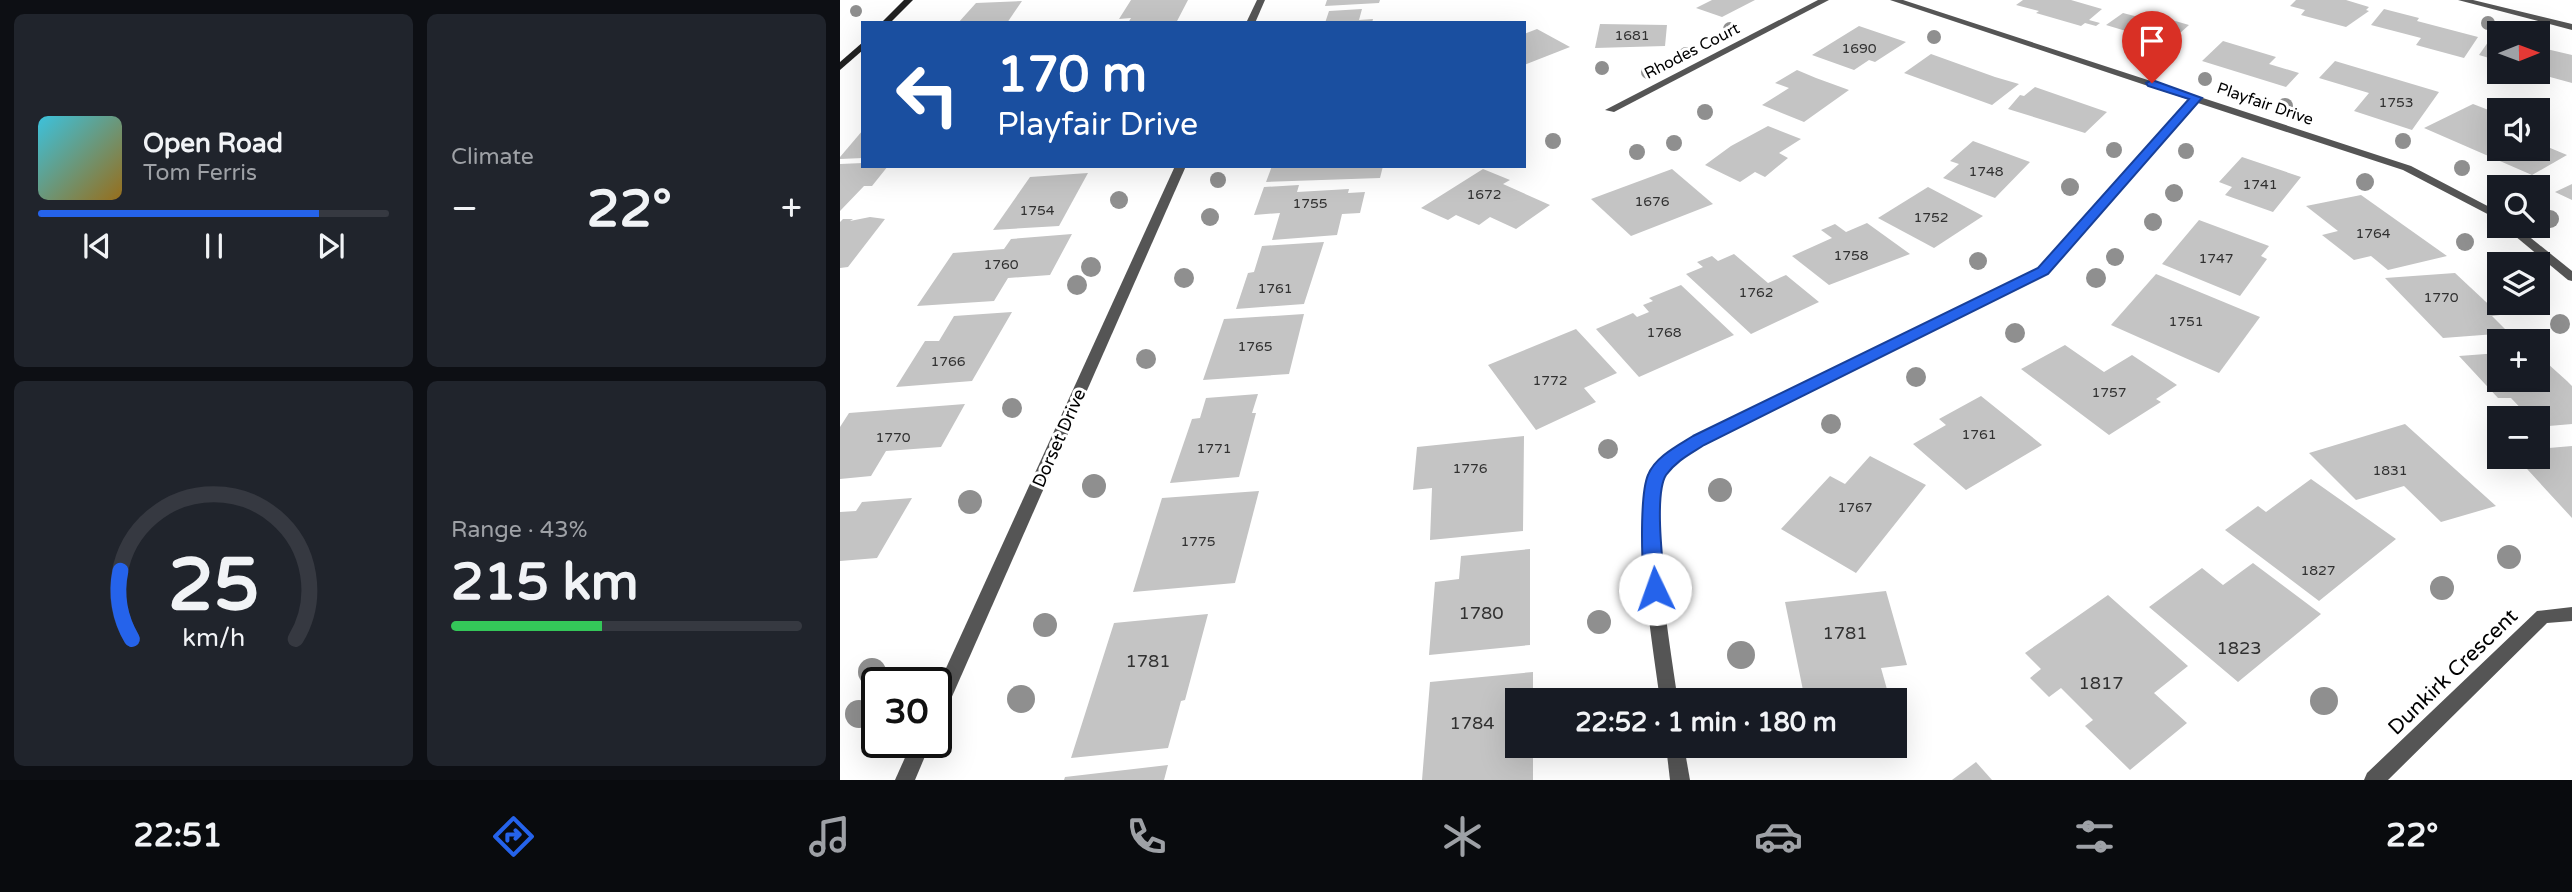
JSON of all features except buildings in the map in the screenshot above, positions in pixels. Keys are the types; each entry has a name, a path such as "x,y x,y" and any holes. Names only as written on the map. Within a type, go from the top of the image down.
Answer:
{"street":[{"path":"888,21 909,0"},
{"path":"1251,21 1261,0"},
{"name":"Rhodes Court","path":"1610,110 1825,0"},
{"name":"Playfair Drive","path":"1894,0 2407,168 2487,211"},
{"path":"2462,0 2572,27"},
{"path":"843,62 861,47"},
{"path":"1668,688 1655,589 1651,515 1656,476 1673,456 1699,440 2043,271 2197,98"},
{"name":"Dorset Drive","path":"952,675 1180,168"},
{"path":"2524,238 2572,277"},
{"name":"Dunkirk Crescent","path":"2374,780 2543,616 2572,614"},
{"path":"905,780 915,758"},
{"path":"1677,758 1680,780"}],"route":[{"path":"1655,589 1651,515 1656,476 1673,456 1699,440 2043,271 2197,98 2152,83"}]}
